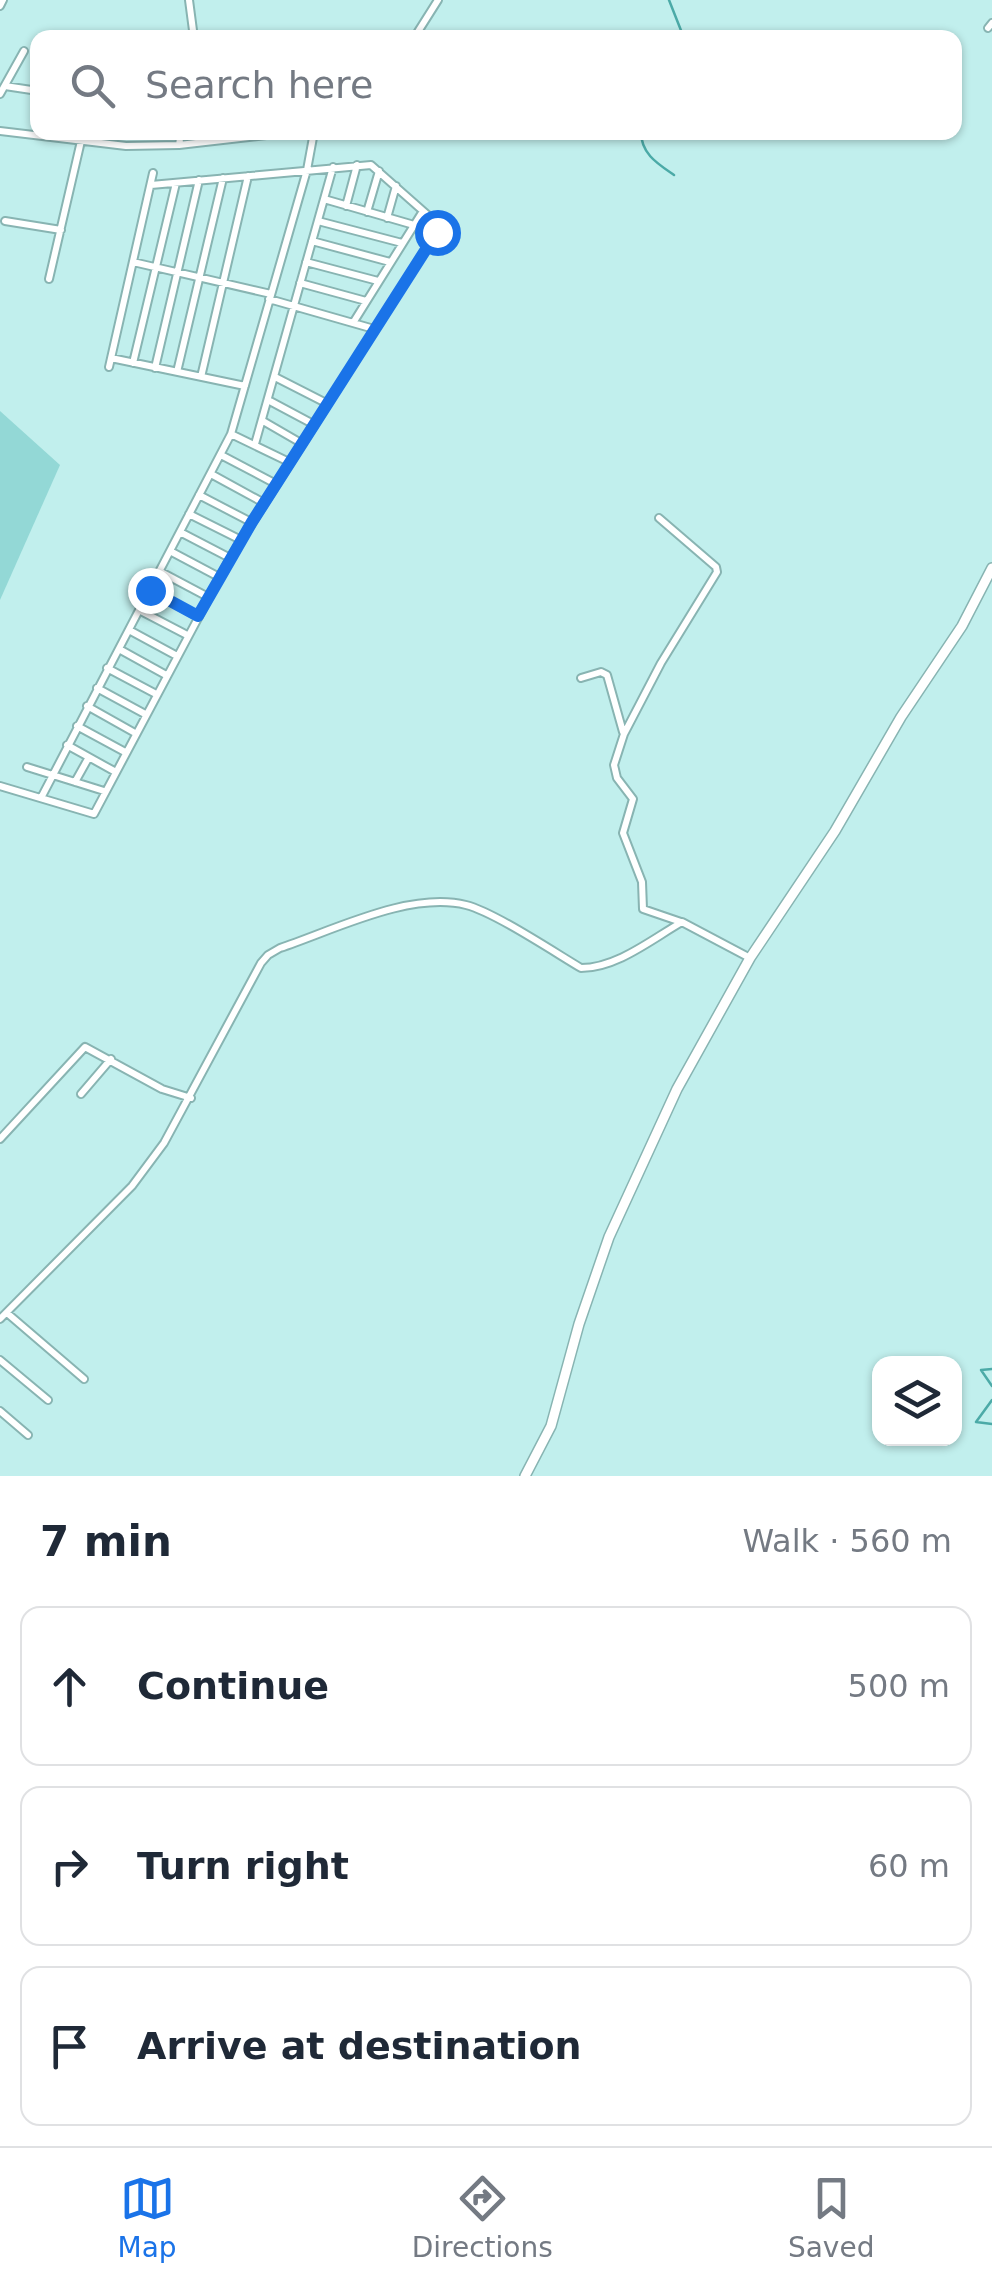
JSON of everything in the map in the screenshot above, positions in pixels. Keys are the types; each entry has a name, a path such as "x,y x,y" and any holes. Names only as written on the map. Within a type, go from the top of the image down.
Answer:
{"street":[{"path":"190,0 193,30"},
{"path":"419,30 438,0"},
{"path":"24,51 2,90 30,91"},
{"path":"0,131 30,135"},
{"path":"73,140 126,146 179,146 227,140"},
{"path":"179,146 180,140"},
{"path":"40,798 231,434 313,140"},
{"path":"50,279 81,141"},
{"path":"346,206 357,165"},
{"path":"0,786 94,814 219,576 437,232 432,218 372,165 151,185"},
{"path":"255,444 333,168"},
{"path":"366,212 379,170"},
{"path":"154,173 110,362 133,362 245,386"},
{"path":"200,377 248,176"},
{"path":"177,372 223,178"},
{"path":"155,368 200,180"},
{"path":"133,362 176,182"},
{"path":"387,218 396,186"},
{"path":"324,199 414,225"},
{"path":"353,322 423,211"},
{"path":"318,221 402,244"},
{"path":"4,222 60,230"},
{"path":"312,241 390,262"},
{"path":"133,262 270,296 374,329"},
{"path":"306,262 378,281"},
{"path":"300,284 366,301"},
{"path":"275,377 326,403"},
{"path":"268,400 313,424"},
{"path":"263,422 301,443"},
{"path":"231,434 289,462"},
{"path":"221,455 276,484"},
{"path":"210,474 264,503"},
{"path":"199,494 252,522"},
{"path":"189,514 241,540"},
{"path":"658,518 716,567 717,572 660,663 624,734 614,765 616,778 633,799 622,834 639,872 642,909 682,922 750,958"},
{"path":"180,532 230,558"},
{"path":"170,551 219,576"},
{"path":"525,1476 550,1426 578,1324 609,1237 676,1090 750,958 835,831 901,717 962,626 992,568"},
{"path":"159,571 208,597"},
{"path":"150,590 198,616"},
{"path":"139,610 187,636"},
{"path":"129,630 176,656"},
{"path":"118,649 166,674"},
{"path":"108,668 156,694"},
{"path":"581,678 607,674 624,734"},
{"path":"97,688 145,714"},
{"path":"87,706 135,733"},
{"path":"77,726 125,752"},
{"path":"67,744 114,771"},
{"path":"75,782 89,757"},
{"path":"27,766 104,791"},
{"path":"0,1320 132,1186 164,1143 268,954 413,904 444,902 470,906 581,968 594,968 682,922"},
{"path":"0,1138 85,1046 162,1088 191,1098"},
{"path":"81,1094 111,1059"},
{"path":"7,1312 84,1378"},
{"path":"0,1360 48,1400"},
{"path":"0,1411 28,1435"}],"shaded area":[{"path":"0,411 60,465 0,600"}],"waterway":[{"path":"669,0 681,30"},
{"path":"642,140 647,152 674,175"},
{"path":"992,1369 981,1370 992,1386"},
{"path":"992,1400 976,1422 992,1424"}],"route":[{"path":"150,590 198,616 326,403 437,232"}]}
